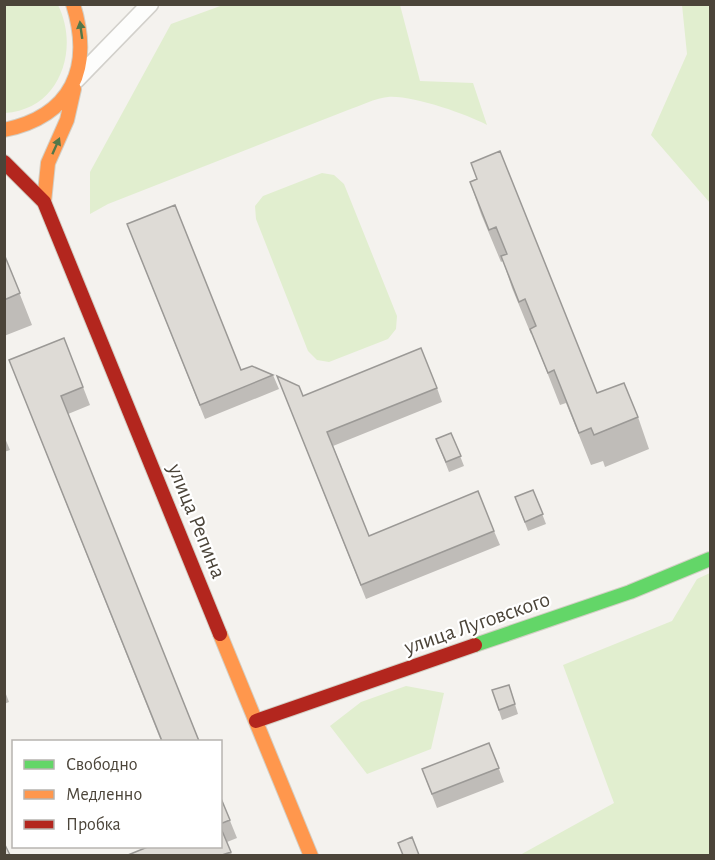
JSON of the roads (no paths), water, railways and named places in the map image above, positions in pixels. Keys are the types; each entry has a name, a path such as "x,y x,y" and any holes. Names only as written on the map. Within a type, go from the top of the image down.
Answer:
{"street":[{"path":"44,202 48,163 67,120 83,52 81,23 73,4"},
{"path":"4,130 36,122 59,105 76,81 150,4"},
{"path":"4,162 44,202"},
{"name":"улица Репина","path":"44,202 311,855"},
{"name":"улица Луговского","path":"256,721 630,592 711,559"}]}
